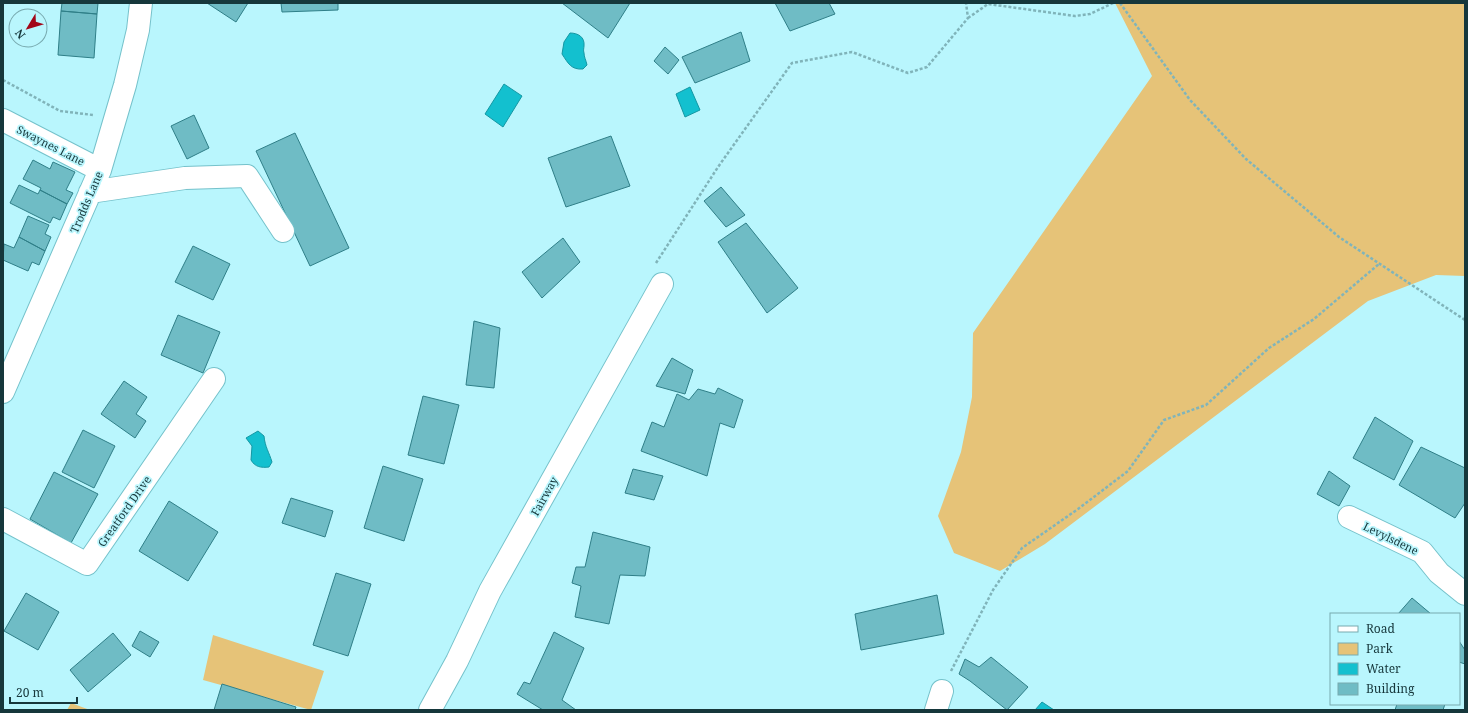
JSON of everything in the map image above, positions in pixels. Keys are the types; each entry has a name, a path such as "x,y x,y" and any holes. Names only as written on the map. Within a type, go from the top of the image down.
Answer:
{"street":[{"name":"Trodds Lane","path":"3,392 100,170 138,30 141,3"},
{"name":"Swaynes Lane","path":"3,120 100,170"},
{"path":"90,192 185,178 247,176 283,231"},
{"name":"Fairway","path":"430,710 457,661 490,591 662,284"},
{"name":"Greatford Drive","path":"3,519 87,564 214,379"},
{"name":"Levylsdene","path":"1349,517 1422,552 1439,573 1465,594"}],"path":[{"path":"966,3 968,18"},
{"path":"662,284 653,267 718,167 792,63 852,52 908,73 927,67 968,18 988,4 1075,16 1090,14 1113,3"},
{"path":"1120,3 1190,100 1246,159 1339,237 1465,320"},
{"path":"3,80 60,111 115,118"},
{"path":"939,701 946,680 993,590 1022,548 1078,509 1128,471 1164,420 1206,405 1269,348 1314,319 1379,264"}],"green space":[{"path":"1115,3 1465,3 1465,276 1436,275 1368,301 1045,544 1000,571 954,553 938,516 961,452 972,397 973,333 1152,76"},
{"path":"213,635 324,671 311,710 203,680"},
{"path":"71,703 90,710 67,710"}],"water":[{"path":"570,33 578,35 583,40 584,56 587,65 583,69 573,67 568,63 562,54 564,42"},
{"path":"504,84 522,96 503,127 485,114"},
{"path":"690,87 700,110 685,117 676,94"},
{"path":"258,431 264,436 272,462 269,467 258,466 251,460 252,446 246,438"},
{"path":"1042,702 1054,710 1035,710"}],"building":[{"path":"62,3 98,3 97,14 61,11"},
{"path":"207,3 248,3 236,22"},
{"path":"281,3 338,3 338,10 282,12"},
{"path":"562,3 630,3 608,38"},
{"path":"775,3 829,3 835,14 790,31"},
{"path":"61,11 97,14 94,58 58,55"},
{"path":"741,32 750,61 695,83 682,57"},
{"path":"665,47 679,60 668,74 654,61"},
{"path":"194,115 209,148 187,159 171,126"},
{"path":"295,133 349,248 310,266 256,151"},
{"path":"611,136 630,186 566,207 548,158"},
{"path":"33,160 50,169 53,162 75,172 66,190 73,193 67,204 23,179"},
{"path":"19,185 38,194 40,190 67,204 60,220 53,217 50,223 10,203"},
{"path":"721,187 745,215 726,227 704,201"},
{"path":"28,216 49,225 45,234 51,237 45,251 19,237"},
{"path":"746,223 798,288 767,313 718,242"},
{"path":"19,237 45,251 39,265 32,262 28,271 3,260 4,244 14,248"},
{"path":"563,238 580,262 542,298 522,272"},
{"path":"193,246 230,264 213,300 175,282"},
{"path":"178,315 220,332 203,373 161,355"},
{"path":"474,321 500,328 494,388 466,385"},
{"path":"672,358 693,370 685,394 656,386"},
{"path":"124,381 147,397 136,414 146,421 135,438 101,414"},
{"path":"718,388 743,400 734,428 720,423 707,476 641,451 652,422 664,427 677,394 689,400 698,389 715,394"},
{"path":"423,396 459,405 444,464 408,455"},
{"path":"1375,417 1413,441 1394,480 1353,458"},
{"path":"83,430 115,446 94,488 62,472"},
{"path":"1421,447 1465,468 1465,503 1455,518 1399,485"},
{"path":"383,466 423,479 404,541 364,528"},
{"path":"633,469 663,476 654,500 625,493"},
{"path":"1329,471 1350,486 1339,506 1317,494"},
{"path":"54,472 98,494 71,543 30,519"},
{"path":"291,498 333,511 325,537 282,523"},
{"path":"169,501 218,532 188,581 139,551"},
{"path":"593,532 650,547 645,576 620,575 609,624 575,617 581,586 572,583 576,567 585,567"},
{"path":"336,573 371,584 348,656 313,645"},
{"path":"26,593 59,612 38,650 4,631"},
{"path":"937,595 944,634 861,650 855,614"},
{"path":"1412,598 1430,613 1399,613"},
{"path":"140,631 159,642 150,657 132,646"},
{"path":"554,632 584,648 562,700 576,710 543,710 517,694 524,682 530,684"},
{"path":"113,633 131,655 88,692 70,670"},
{"path":"1460,642 1465,650 1465,664 1460,662"},
{"path":"991,657 1028,687 1007,710 959,674 965,659 979,667"},
{"path":"222,684 296,707 295,710 214,710"},
{"path":"1397,705 1445,705 1443,710 1395,710"}]}
